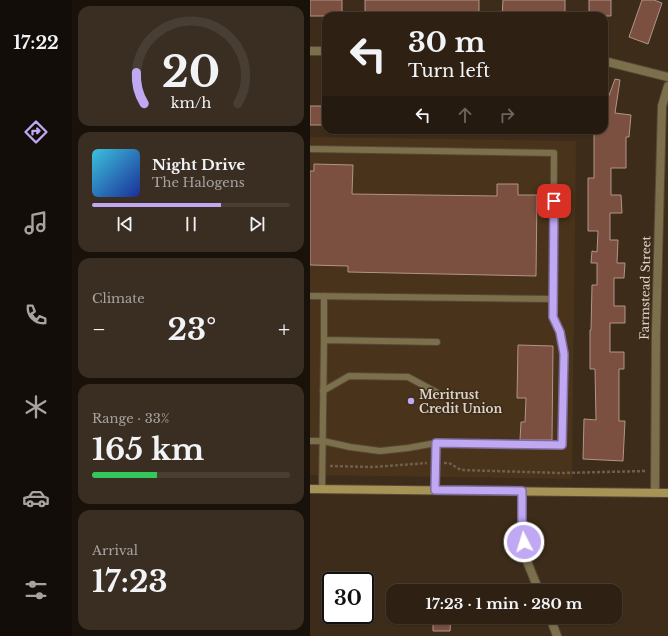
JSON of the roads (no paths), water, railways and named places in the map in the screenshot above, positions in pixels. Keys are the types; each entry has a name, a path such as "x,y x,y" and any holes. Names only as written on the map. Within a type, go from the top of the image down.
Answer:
{"main road":[{"path":"310,489 668,493"}],"street":[{"path":"310,51 322,51"},
{"path":"608,62 668,77"},
{"name":"Farmstead Street","path":"655,492 656,333 662,106 668,86"},
{"path":"522,491 524,554 536,584"},
{"path":"553,624 557,636"}],"lane":[{"path":"310,149 554,152 553,317 560,332 564,354 562,445 436,443 380,451 350,447 323,440 310,441"},
{"path":"310,296 553,299"},
{"path":"322,489 324,296"},
{"path":"324,340 437,342"},
{"path":"323,391 349,376 408,377 436,392"},
{"path":"435,490 436,443"}],"place":[{"name":"Meritrust Credit Union","path":"411,401"}]}
